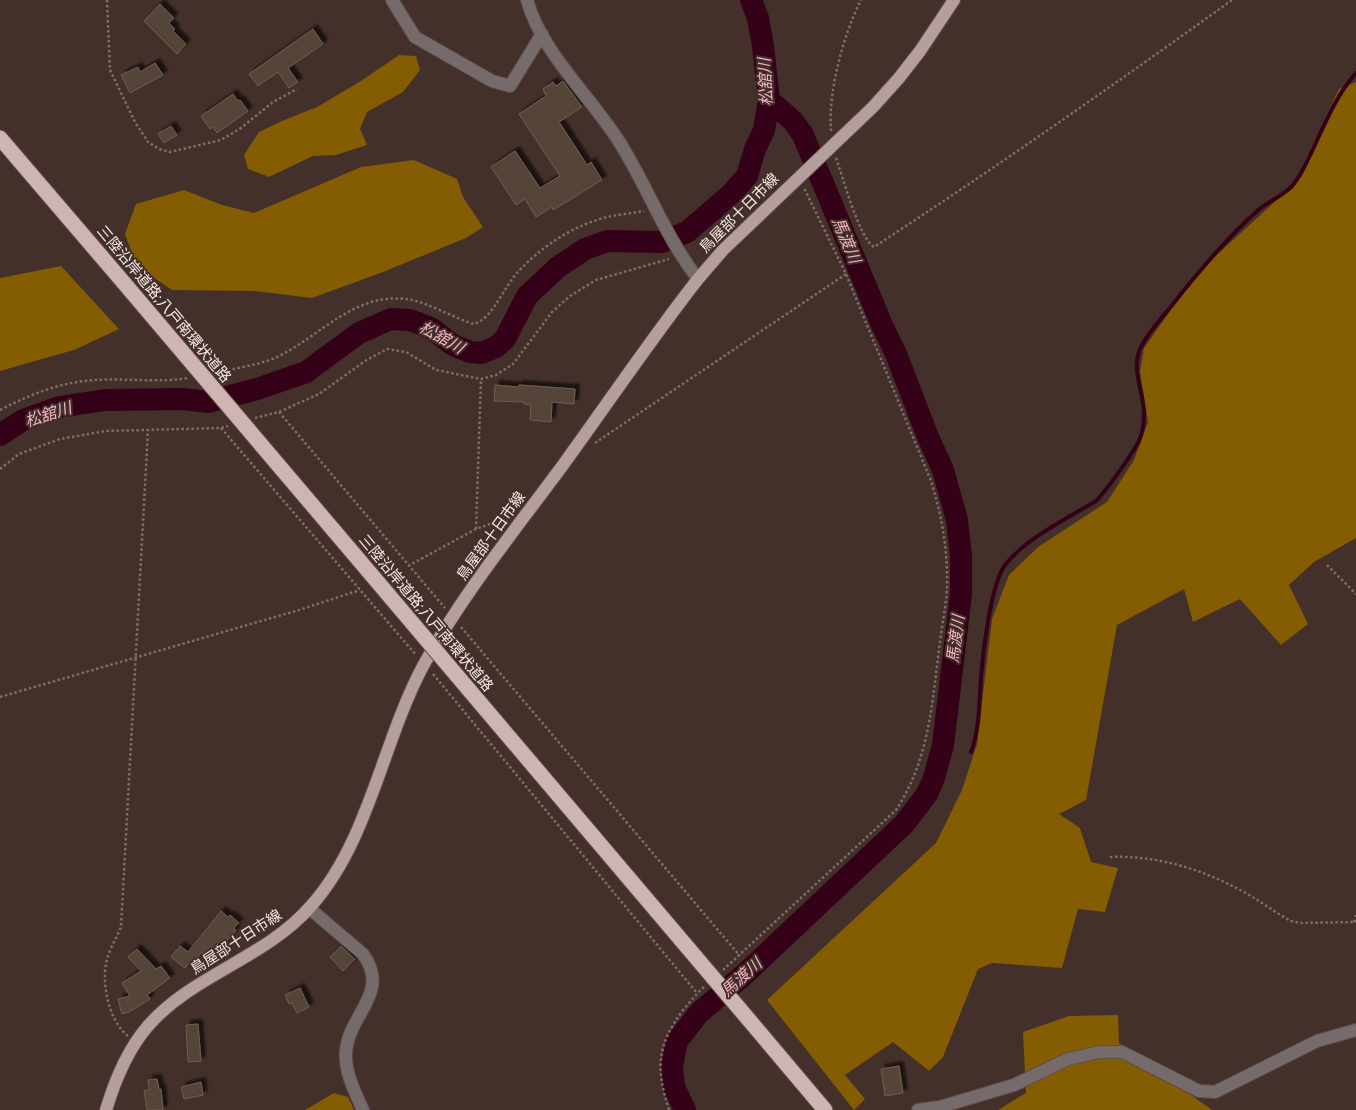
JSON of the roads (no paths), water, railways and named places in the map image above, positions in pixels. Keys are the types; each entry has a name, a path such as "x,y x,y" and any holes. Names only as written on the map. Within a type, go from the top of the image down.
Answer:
{"highway":[{"name":"三陸沿岸道路;八戸南環状道路","path":"0,138 825,1110"}],"main road":[{"name":"鳥屋部十日市線","path":"106,1110 122,1066 147,1028 177,1000 276,938 297,921 325,890 348,852 409,694 424,664 453,618 698,279 722,250 873,107 920,51 954,0"}],"street":[{"path":"392,0 415,37 492,81 510,86 542,34"},
{"path":"527,0 542,34 560,62 620,143 679,253 698,279"},
{"path":"309,908 363,954 372,972 371,993 349,1035 346,1051 348,1074 363,1110"},
{"path":"918,1110 940,1107 1014,1085 1068,1059 1100,1052 1122,1052 1199,1091 1215,1092 1317,1041 1356,1030"}],"waterway":[{"name":"松舘川","path":"0,435 23,420 59,407 105,400 183,399 208,402 257,389 306,372 359,333 391,319 410,320 431,328 453,345 470,352 481,353 496,347 505,339 527,296 558,267 585,249 607,241 662,242 687,232 731,194 747,176 755,149 764,130 769,100 758,18 751,0"},
{"path":"971,752 978,724 988,618 1000,574 1005,565 1035,538 1096,501 1118,473 1138,443 1143,429 1143,406 1137,363 1144,341 1213,256 1234,234 1260,208 1285,193 1293,185 1304,167 1337,99 1356,73"},
{"name":"馬渡川","path":"685,1110 674,1087 672,1066 677,1041 699,1013 746,973 904,824 927,794 934,778 943,745 961,594 961,556 957,520 943,470 803,135 793,121 769,100"}]}
